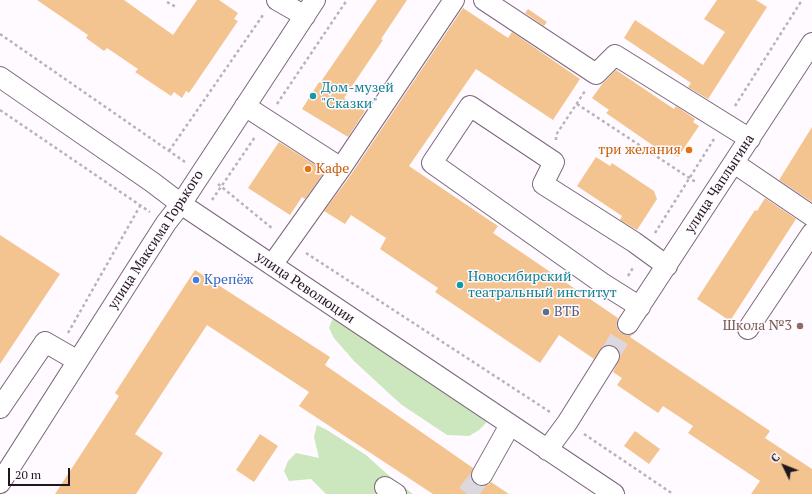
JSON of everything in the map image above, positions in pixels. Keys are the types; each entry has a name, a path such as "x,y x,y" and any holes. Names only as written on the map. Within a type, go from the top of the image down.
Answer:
{"street":[{"path":"272,265 341,168 454,0"},
{"path":"484,0 596,74 614,55 725,122 750,139"},
{"path":"271,7 310,8"},
{"name":"улица Максима Горького","path":"2,474 78,361 166,223 181,204 310,8"},
{"name":"улица Чаплыгина","path":"628,324 714,195 812,43"},
{"name":"улица Революции","path":"0,77 152,182 181,204 614,494"},
{"path":"245,106 341,168"},
{"path":"640,307 617,293 432,163 470,106 554,162 542,184 645,250 667,266"},
{"path":"734,163 812,216"},
{"path":"748,329 812,233"},
{"path":"0,408 45,342 78,361"},
{"path":"547,450 567,423 609,356"},
{"path":"482,475 510,425"}],"path":[{"path":"617,293 802,0"},
{"path":"167,2 176,7"},
{"path":"0,34 169,151 271,7"},
{"path":"554,162 556,135 596,74"},
{"path":"576,104 714,195"},
{"path":"0,110 166,223"},
{"path":"201,173 222,186 289,242 567,423 673,494"},
{"path":"58,350 140,206"}],"green space":[{"path":"342,311 364,317 449,370 472,393 485,412 486,423 479,430 469,436 447,435 402,405 354,361 334,338 329,328 333,318"},
{"path":"317,425 366,455 387,474 413,494 326,494 311,479 289,481 284,471 288,461 296,453 319,458 314,437"}],"building":[{"path":"37,0 124,0 173,35 197,0 219,0 238,13 234,19 238,21 189,93 186,91 182,98 174,92 171,96 135,72 138,69 107,48 104,51 86,38 88,35"},
{"path":"377,0 407,0 381,39 383,40 344,98 365,111 348,137 302,109 319,82 320,83"},
{"path":"717,0 756,0 767,7 708,99 688,87 691,83 624,38 635,20 703,65 725,32 704,19"},
{"path":"463,8 508,38 512,32 580,79 553,120 476,69 409,166 498,226 493,233 618,318 618,330 621,333 632,335 630,337 770,431 765,438 812,469 812,494 751,494 760,481 688,433 693,426 663,406 658,413 617,385 622,378 613,372 620,357 619,351 615,347 609,345 603,346 594,359 559,335 540,363 435,292 438,288 380,249 386,238 351,215 345,224 324,211 348,179"},
{"path":"528,9 547,22 544,26 525,13"},
{"path":"616,70 674,109 676,106 695,119 693,122 699,126 678,157 661,145 658,149 606,113 609,110 592,98 603,83"},
{"path":"812,127 812,202 779,180"},
{"path":"279,142 325,171 305,199 302,197 290,215 248,188"},
{"path":"596,157 610,166 612,163 654,191 657,199 637,230 620,220 622,216 577,186"},
{"path":"765,198 796,219 730,321 697,299 755,210 757,211"},
{"path":"0,235 60,274 0,364"},
{"path":"195,270 330,357 325,365 473,468 471,476 472,481 476,485 488,485 491,482 509,494 433,494 299,406 309,392 207,325 135,434 163,453 136,494 55,494 119,396 115,393"},
{"path":"635,431 660,449 649,464 624,446"},
{"path":"260,434 278,446 254,482 236,470"}],"tunnel":[{"path":"609,356 628,324"},
{"path":"467,494 482,475"}],"place":[{"name":"Дом-музей \"Сказки\"","path":"313,96"},
{"name":"три желания","path":"689,150"},
{"name":"Кафе","path":"308,169"},
{"name":"Крепёж","path":"196,280"},
{"name":"Новосибирский театральный институт","path":"460,285"},
{"name":"ВТБ","path":"546,312"},
{"name":"Школа №3","path":"800,326"}]}
